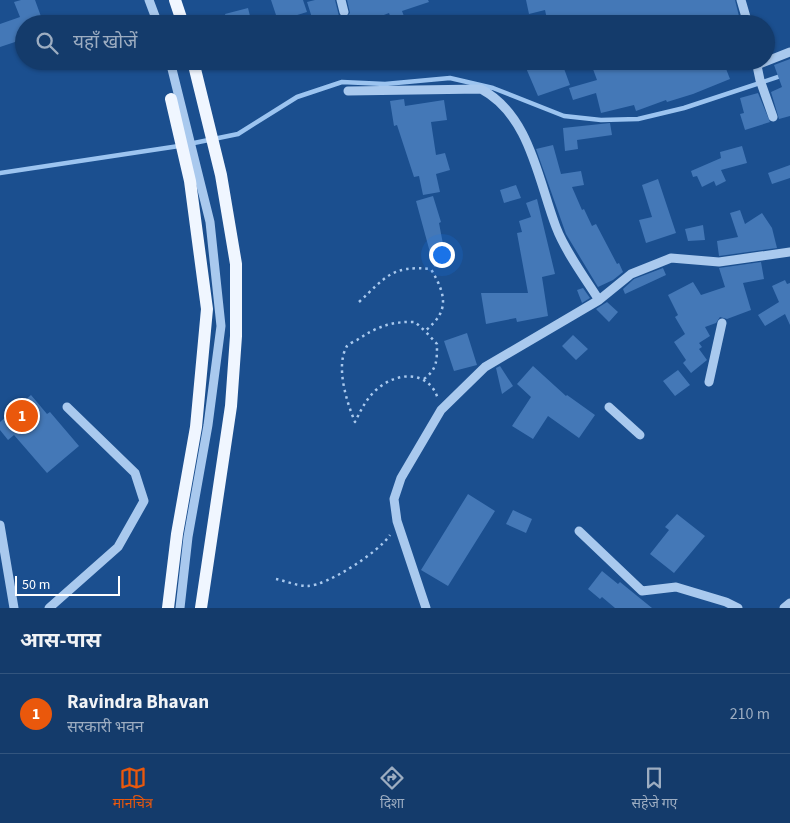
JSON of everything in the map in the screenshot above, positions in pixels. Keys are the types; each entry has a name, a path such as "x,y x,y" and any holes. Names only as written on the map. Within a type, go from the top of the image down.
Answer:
{"main road":[{"path":"175,0 180,15"},
{"path":"195,70 221,175 236,264 236,336 231,406 201,608"},
{"path":"168,608 177,534 196,427 207,308 195,178 176,100"}],"street":[{"path":"150,0 155,15"},
{"path":"341,0 344,12"},
{"path":"741,0 745,15"},
{"path":"775,57 790,52"},
{"path":"171,70 176,100"},
{"path":"758,70 764,94 773,117"},
{"path":"348,91 481,89 496,97 526,140 556,229 599,300"},
{"path":"180,608 188,537 208,425 221,326 210,222 195,178"},
{"path":"426,608 397,521 394,499 401,478 441,410 485,368 599,300 631,274 671,258 719,262 790,252"},
{"path":"709,382 722,323"},
{"path":"49,608 118,548 144,501 135,473 67,407"},
{"path":"608,407 640,435"},
{"path":"0,525 14,608"},
{"path":"579,531 642,591 676,587 726,602 738,608"},
{"path":"784,608 790,603"}],"path":[{"path":"359,302 389,274 411,267 432,269 441,286 443,302 439,320 425,331"},
{"path":"424,379 436,368 437,344 415,322 398,321 368,331 348,345 342,363 346,399 355,422 364,403 377,389 408,375 424,379 433,386 441,410"},
{"path":"276,579 306,586 323,583 364,558 388,538 397,521"}],"building":[{"path":"35,0 40,15 19,15 14,2"},
{"path":"271,0 303,0 307,12 297,15 276,15"},
{"path":"335,0 339,15 311,15 307,2"},
{"path":"347,0 428,0 429,2 402,11 404,15 390,15 389,13 384,15 348,15 350,13"},
{"path":"526,0 735,0 739,15 546,15 545,10 529,14"},
{"path":"248,8 250,15 225,15"},
{"path":"15,19 15,42 0,47 0,24"},
{"path":"790,59 790,116 779,119 771,92 782,87 775,65"},
{"path":"527,70 565,70 570,85 538,96"},
{"path":"593,70 726,70 730,79 693,94 667,102 666,100 636,111 634,105 601,113 596,93 573,100 569,88 597,80"},
{"path":"758,93 770,122 745,130 740,114 744,113 740,98"},
{"path":"404,99 405,106 444,100 447,120 431,122 436,155 445,153 450,170 436,174 440,192 423,195 419,176 414,177 397,125 394,126 390,101"},
{"path":"610,123 612,135 577,140 578,149 565,151 563,128"},
{"path":"553,145 561,174 581,171 584,185 572,187 582,210 584,209 592,226 596,224 623,272 613,280 598,287 566,234 536,149"},
{"path":"742,146 747,163 721,170 726,181 716,186 714,181 702,187 697,176 693,177 691,171 721,158 720,152"},
{"path":"790,165 790,178 772,184 768,173"},
{"path":"658,179 676,233 646,243 639,220 652,217 642,185"},
{"path":"516,185 521,198 504,203 500,190"},
{"path":"433,196 441,222 439,223 447,265 434,267 416,201"},
{"path":"537,199 555,274 542,277 548,316 517,322 516,318 486,324 481,293 528,293 517,233 522,232 519,221 531,217 526,203"},
{"path":"740,210 745,224 762,213 772,228 777,248 719,256 717,241 738,237 730,213"},
{"path":"703,225 705,240 688,241 685,229"},
{"path":"761,262 764,279 743,283 751,310 727,319 720,317 716,323 705,327 710,336 699,343 702,347 699,349 707,360 691,373 683,363 686,360 674,342 685,334 675,317 678,315 668,295 693,282 701,295 725,287 719,268"},
{"path":"663,268 666,275 625,294 623,289 634,279"},
{"path":"785,280 787,284 790,283 790,325 785,314 765,326 758,315 779,302 772,286"},
{"path":"583,288 590,298 582,303 577,290"},
{"path":"607,302 618,312 609,322 596,309"},
{"path":"467,333 477,365 454,371 444,341"},
{"path":"573,335 588,349 576,360 562,346"},
{"path":"500,366 513,386 502,394 496,368"},
{"path":"533,366 566,396 595,415 579,438 548,416 533,439 512,426 531,397 517,384"},
{"path":"678,370 690,385 675,396 663,381"},
{"path":"31,395 47,414 50,412 79,446 47,473 14,435 8,440 0,430 0,422"},
{"path":"468,494 495,511 448,586 421,570"},
{"path":"513,510 532,519 526,533 506,524"},
{"path":"677,514 705,536 674,573 650,554 669,530 665,527"},
{"path":"602,571 618,584 620,582 652,608 615,608 602,597 600,599 588,589"}],"waterway":[{"path":"189,144 238,134 297,97 342,82 385,84 450,78 493,88 564,116 601,120 638,119 684,108 790,73"},
{"path":"0,173 179,146"}],"place":[{"name":"Ravindra Bhavan","path":"22,416"}]}
